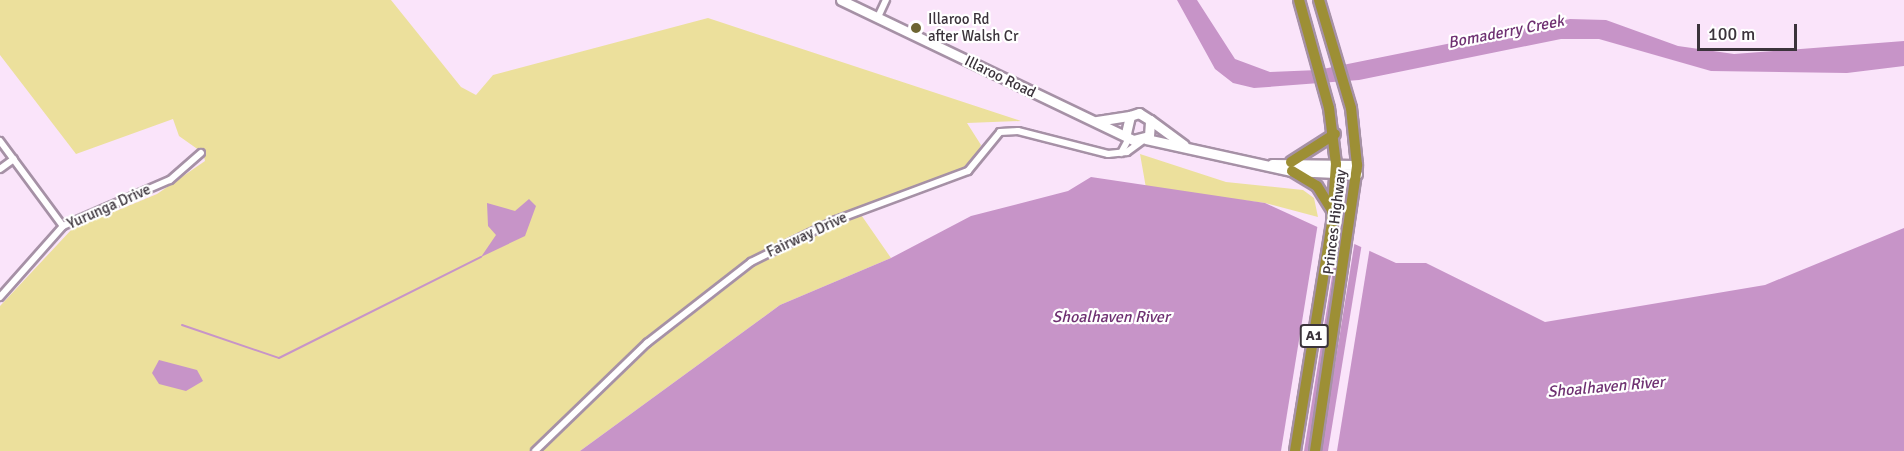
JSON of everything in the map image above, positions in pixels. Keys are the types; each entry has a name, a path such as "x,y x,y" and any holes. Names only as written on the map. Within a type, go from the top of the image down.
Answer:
{"highway":[{"name":"Princes Highway","path":"1295,451 1333,217 1336,169 1335,134 1299,0"},
{"name":"Princes Highway","path":"1315,451 1352,226 1357,170 1347,90 1319,0"},
{"path":"1333,217 1317,186 1292,167 1335,134"}],"main road":[{"name":"Illaroo Road","path":"841,0 1127,136 1267,165 1357,170"},
{"name":"Illaroo Road","path":"1095,121 1139,113 1186,147"},
{"path":"1127,136 1130,116"},
{"path":"1144,140 1150,120"}],"street":[{"path":"878,17 886,0"},
{"name":"Fairway Drive","path":"535,451 647,343 751,262 836,220 968,171 1000,132 1018,130 1121,153"},
{"path":"1121,153 1127,136"},
{"path":"1121,153 1144,140"},
{"path":"0,141 63,226"},
{"name":"Yurunga Drive","path":"0,297 63,226 170,180 201,153"},
{"path":"0,169 14,159"}],"shaded area":[{"path":"0,0 391,0 461,87 476,95 493,75 708,18 1021,121 967,123 981,145 972,164 857,209 891,258 780,305 580,451 0,451 0,306 72,229 157,194 205,161 203,153 179,136 173,119 76,154 0,55"},
{"path":"1140,154 1226,182 1303,190 1314,198 1318,217 1265,203 1146,188"}],"water":[{"name":"Bomaderry Creek","path":"1177,0 1197,0 1235,59 1270,72 1318,70 1570,19 1606,20 1678,46 1734,54 1904,41 1904,66 1847,73 1711,71 1599,39 1561,39 1359,80 1254,88 1233,83 1215,69"},
{"name":"Shoalhaven River","path":"1091,177 1265,203 1396,263 1426,263 1545,322 1765,285 1904,228 1904,451 580,451 780,305 891,258 971,216 1068,191"},
{"path":"529,199 536,206 525,236 481,257 496,235 488,226 487,203 515,211"},
{"path":"159,360 197,370 203,381 186,391 159,384 152,373"}],"pier":[{"path":"1318,223 1339,233 1304,451 1281,451"},
{"path":"1343,235 1355,240 1321,451 1308,451"},
{"path":"1362,243 1370,247 1337,451 1328,451"}],"waterway":[{"path":"182,325 279,358 481,257"}],"place":[{"name":"Illaroo Rd after Walsh Cr","path":"916,28"}]}
